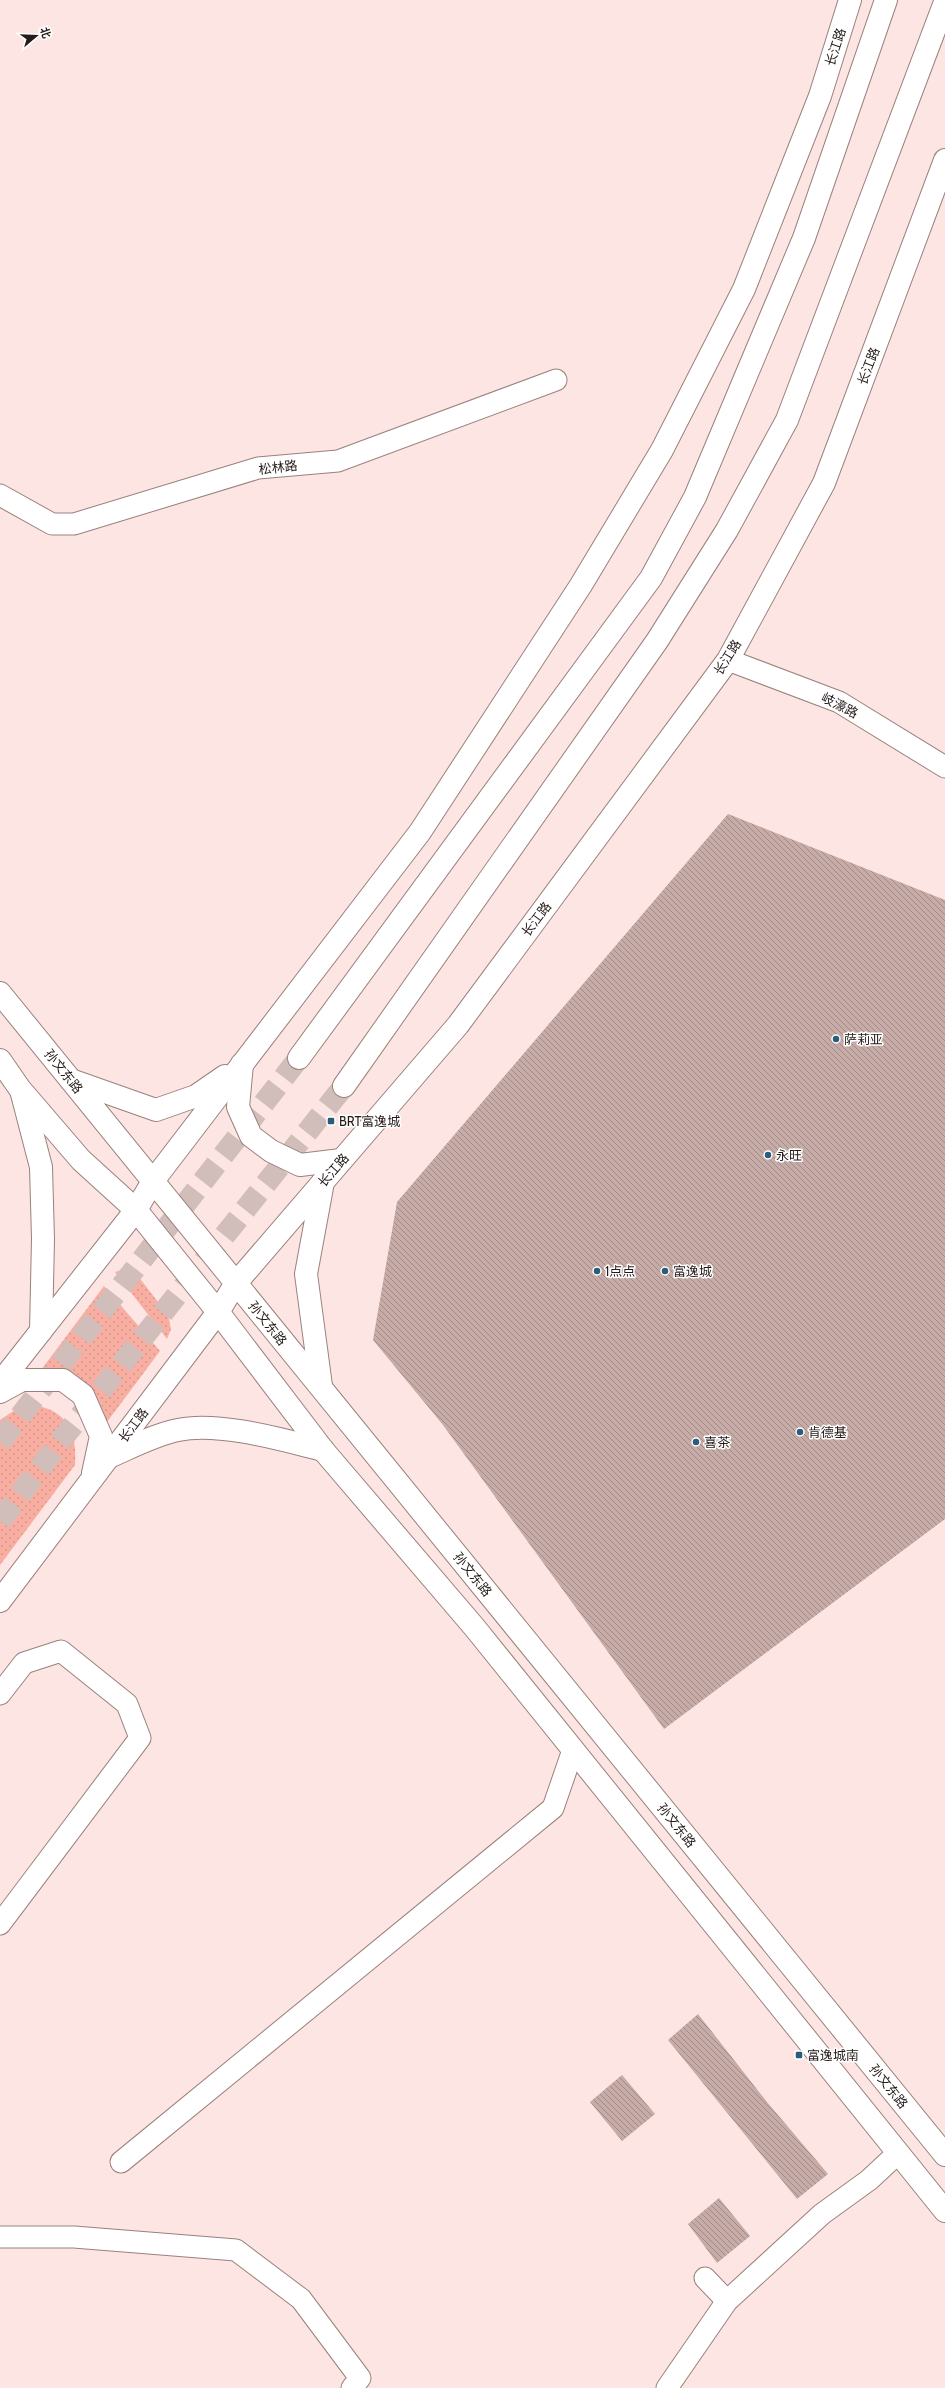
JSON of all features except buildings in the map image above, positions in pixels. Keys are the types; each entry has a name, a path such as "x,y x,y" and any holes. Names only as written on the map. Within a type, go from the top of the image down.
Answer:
{"main road":[{"name":"长江路","path":"0,1383 136,1210 153,1181 420,832 581,585 662,450 744,289 820,96 850,0"},
{"path":"299,1058 651,578 695,497 804,238 886,0"},
{"path":"344,1086 657,641 727,530 787,420 945,2"},
{"name":"长江路","path":"0,1601 218,1312 236,1283 458,1024 728,660 824,483 945,160"},
{"name":"孙文东路","path":"0,993 945,2155"},
{"path":"0,1060 20,1089 82,1160 136,1210 218,1312 323,1450 475,1628 945,2211"},
{"path":"70,1080 156,1110 196,1096 242,1064"},
{"path":"242,1064 238,1107 251,1136 271,1151 300,1165 341,1160"},
{"path":"20,1089 42,1167 43,1239 41,1331"},
{"path":"321,1388 306,1274 323,1182"},
{"path":"0,1392 22,1380 63,1380 83,1395 101,1436 91,1482"},
{"path":"108,1458 158,1436 178,1430 200,1427 278,1438 323,1450"}],"street":[{"name":"松林路","path":"0,495 52,524 74,524 258,468 338,461 556,380"},
{"name":"岐濠路","path":"728,660 839,702 945,767"},
{"path":"0,1694 24,1663 62,1651 127,1704 140,1738 0,1924"},
{"path":"121,2162 553,1808 573,1750"},
{"path":"667,2388 727,2301 822,2214 869,2180 898,2153"},
{"path":"0,2237 74,2237 236,2250 301,2299 360,2378 352,2388"},
{"path":"705,2278 727,2301"}],"shaded area":[{"path":"130,1270 138,1276 168,1315 171,1329 167,1339 115,1272"},
{"path":"104,1286 160,1351 104,1426 96,1399 86,1383 69,1376 41,1370"},
{"path":"34,1405 55,1412 68,1425 74,1443 75,1465 0,1565 0,1420 15,1410"}],"tunnel":[{"path":"0,1442 299,1058"},
{"path":"0,1521 62,1439 344,1086"}],"place":[{"name":"萨莉亚","path":"836,1039"},
{"name":"BRT富逸城","path":"331,1121"},
{"name":"永旺","path":"768,1155"},
{"name":"1点点","path":"597,1271"},
{"name":"富逸城","path":"665,1271"},
{"name":"肯德基","path":"800,1432"},
{"name":"喜茶","path":"696,1442"},
{"name":"富逸城南","path":"799,2055"}]}
